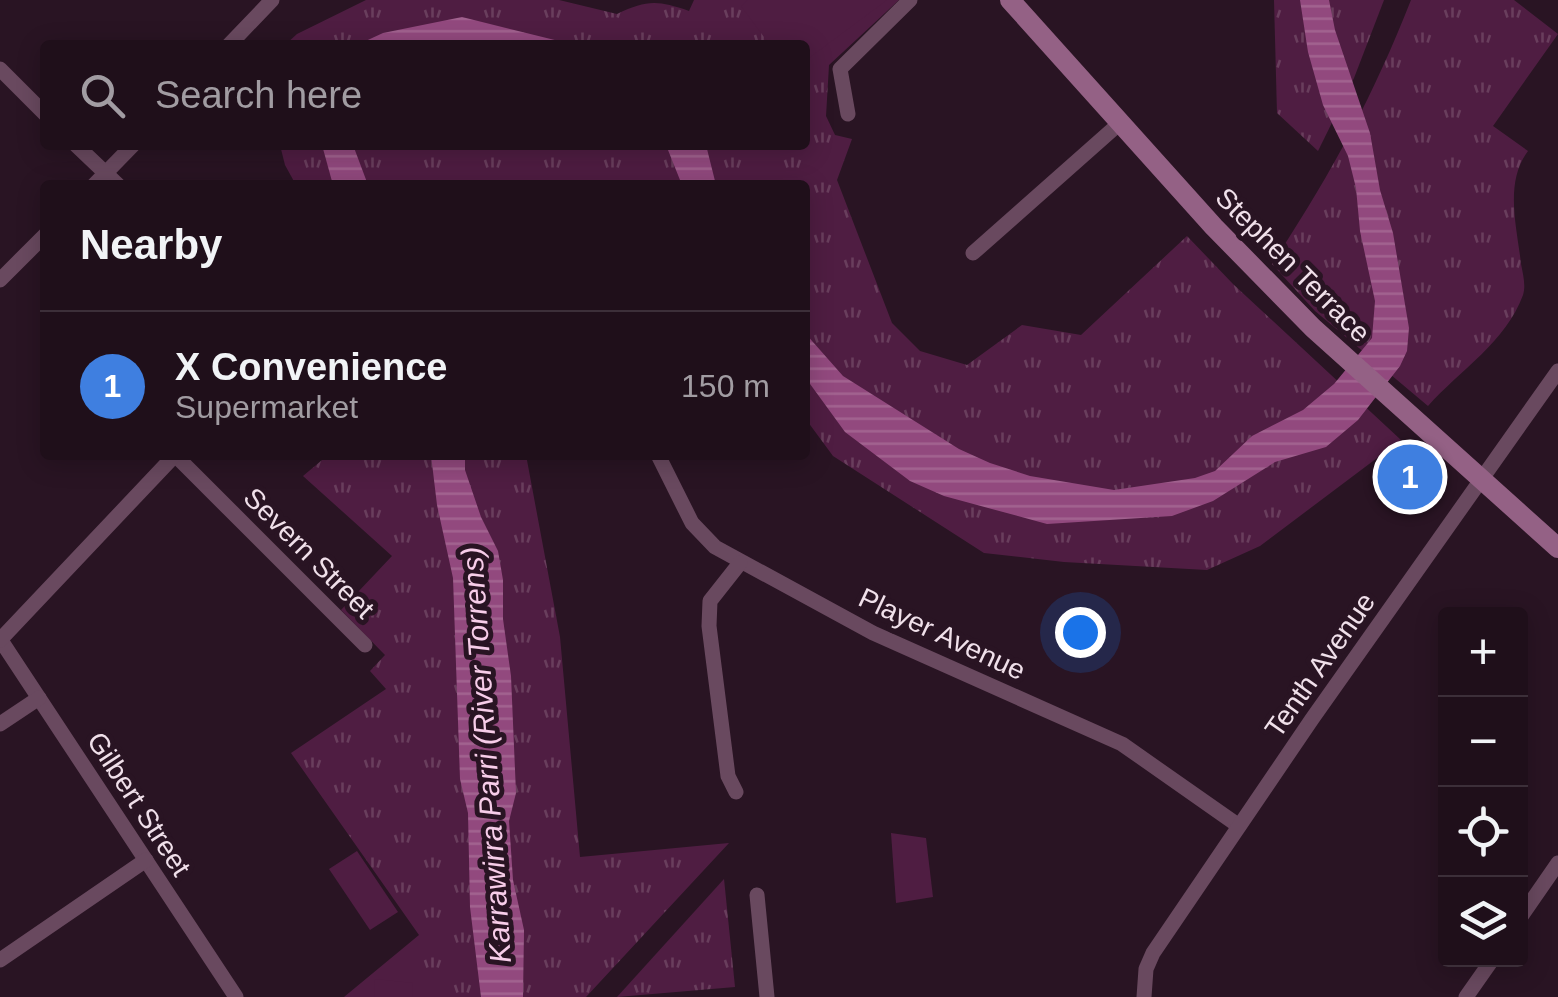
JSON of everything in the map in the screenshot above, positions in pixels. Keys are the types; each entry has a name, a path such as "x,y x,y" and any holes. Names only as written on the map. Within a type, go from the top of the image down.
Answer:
{"main road":[{"name":"Stephen Terrace","path":"1010,0 1214,227 1312,328 1558,548"}],"street":[{"path":"233,40 272,0"},
{"path":"848,114 840,69 910,0"},
{"path":"0,69 40,109"},
{"path":"973,253 1121,122"},
{"path":"80,150 105,180"},
{"path":"107,180 129,150"},
{"path":"0,280 40,240"},
{"name":"Tenth Avenue","path":"1144,997 1147,964 1558,371"},
{"path":"0,640 170,460"},
{"name":"Severn Street","path":"180,460 365,644"},
{"name":"Player Avenue","path":"660,460 692,523 715,548 873,632 1122,744 1239,826"},
{"path":"736,792 728,776 709,626 710,601 740,563"},
{"name":"Gilbert Street","path":"0,640 236,997"},
{"path":"0,724 39,698"},
{"path":"0,960 146,860"},
{"path":"1528,906 1558,863"},
{"path":"757,895 768,997"},
{"path":"1466,997 1487,967"}],"green space":[{"path":"366,0 559,0 617,14 652,3 689,11 694,0 899,0 829,65 826,116 835,135 852,139 837,180 892,323 920,351 967,365 1022,325 1081,335 1187,236 1233,284 1401,440 1260,546 1207,570 984,553 833,456 810,425 810,180 293,180 281,150 810,150 810,40 290,40"},
{"path":"748,0 887,0 810,57 810,40 766,40 741,6"},
{"path":"1274,0 1384,0 1354,78 1318,151 1277,113"},
{"path":"1411,0 1514,0 1558,34 1493,126 1528,151 1514,191 1523,295 1494,341 1428,406 1315,311 1272,264 1349,135"},
{"path":"322,460 527,460 560,637 580,857 729,843 586,997 344,997 419,935 291,753 386,689 370,671 385,655 341,610 392,556 303,476"},
{"path":"891,833 926,838 933,897 896,903"},
{"path":"357,851 398,912 370,930 329,869"},
{"path":"724,879 735,987 617,997"},
{"path":"375,979 413,983 412,997 374,997"}],"water":[{"path":"1300,0 1329,0 1335,30 1370,133 1409,328 1407,351 1400,366 1358,420 1326,447 1275,462 1213,501 1172,516 1047,524 944,496 910,481 845,432 810,384 810,339 843,376 959,449 1030,476 1114,490 1195,478 1215,471 1252,436 1303,410 1334,384 1372,338 1375,301 1348,156 1323,105 1308,52"},
{"path":"462,17 555,40 368,40 383,33"},
{"path":"323,150 355,150 366,180 332,180"},
{"path":"668,150 707,150 715,180 680,180"},
{"name":"Karrawirra Parri (River Torrens)","path":"432,460 465,460 481,517 498,551 503,580 516,793 509,821 513,880 524,930 523,997 481,997 470,907 468,813 460,779 453,578"}],"place":[{"name":"X Convenience","path":"1410,477"}]}
